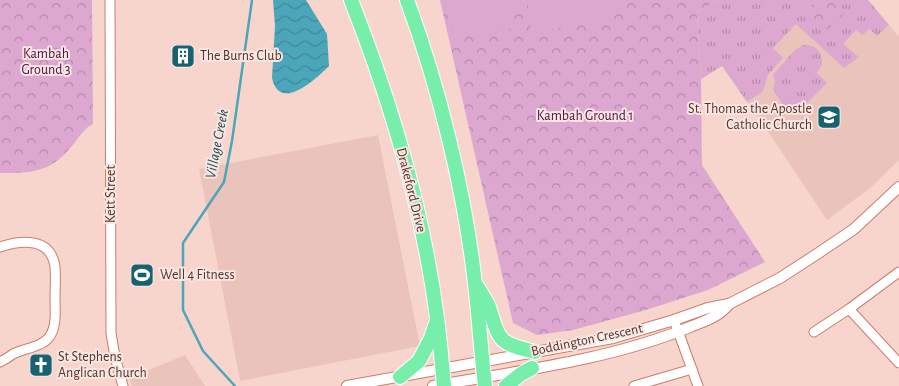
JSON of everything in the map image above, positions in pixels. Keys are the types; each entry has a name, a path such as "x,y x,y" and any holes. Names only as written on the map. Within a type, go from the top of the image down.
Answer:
{"highway":[{"name":"Drakeford Drive","path":"351,0 385,94 404,158 419,220 437,318 442,369 440,385"},
{"path":"407,0 433,81 458,185 475,284 484,382"},
{"path":"475,284 488,305 491,319 500,338 514,346 535,352"},
{"path":"400,376 419,361 431,338 437,318"},
{"path":"506,386 532,368"}],"street":[{"name":"Kett Street","path":"110,0 112,333 115,357 123,386"},
{"name":"Boddington Crescent","path":"440,385 484,382 532,368 613,351 679,332 714,317 729,304 780,278 854,229 899,188"},
{"path":"0,247 11,244 38,243 51,254 55,267 55,321 52,334 43,343 13,354 0,362"},
{"path":"814,332 849,310 899,272"},
{"path":"885,283 899,278"},
{"name":"Boddington Crescent","path":"347,386 613,338 708,308 729,304"},
{"path":"849,310 899,363"},
{"path":"674,320 698,386"},
{"path":"634,386 692,369"}],"shaded area":[{"name":"St. Thomas the Apostle Catholic Church","path":"718,0 868,0 899,37 899,160 869,189 827,220 722,66 701,79"},
{"path":"378,135 420,346 240,381 199,169"},
{"path":"185,355 205,386 132,386 129,378"}],"green space":[{"name":"Kambah Ground 3","path":"0,0 92,0 93,124 83,131 63,156 47,167 31,172 0,173"},
{"name":"Kambah Ground 1","path":"440,0 718,0 697,13 701,79 702,165 765,262 708,290 646,310 573,330 537,335 513,323"},
{"path":"447,0 511,0 515,28 454,38"},
{"path":"527,0 610,0 614,19 532,33"},
{"path":"718,0 868,0 889,25 877,36 870,29 862,35 856,30 843,44 859,57 844,68 796,24 773,48 783,58 768,75 763,91 747,102 722,66 701,79 697,13"},
{"path":"820,0 832,0 845,13 826,31 807,13"},
{"path":"803,45 815,47 820,52 822,64 817,73 827,83 803,107 793,112 786,109 773,90 775,82 773,75 794,51"}],"water":[{"path":"273,0 306,0 327,34 329,66 307,85 290,93 282,93 276,88 272,78 275,26"}],"waterway":[{"name":"Village Creek","path":"235,386 203,351 183,310 183,243 224,182 232,141 252,0"}],"place":[{"name":"The Burns Club","path":"183,56"},
{"name":"St. Thomas the Apostle Catholic Church","path":"829,117"},
{"name":"Well 4 Fitness","path":"142,275"},
{"name":"St Stephens Anglican Church","path":"41,365"}]}
